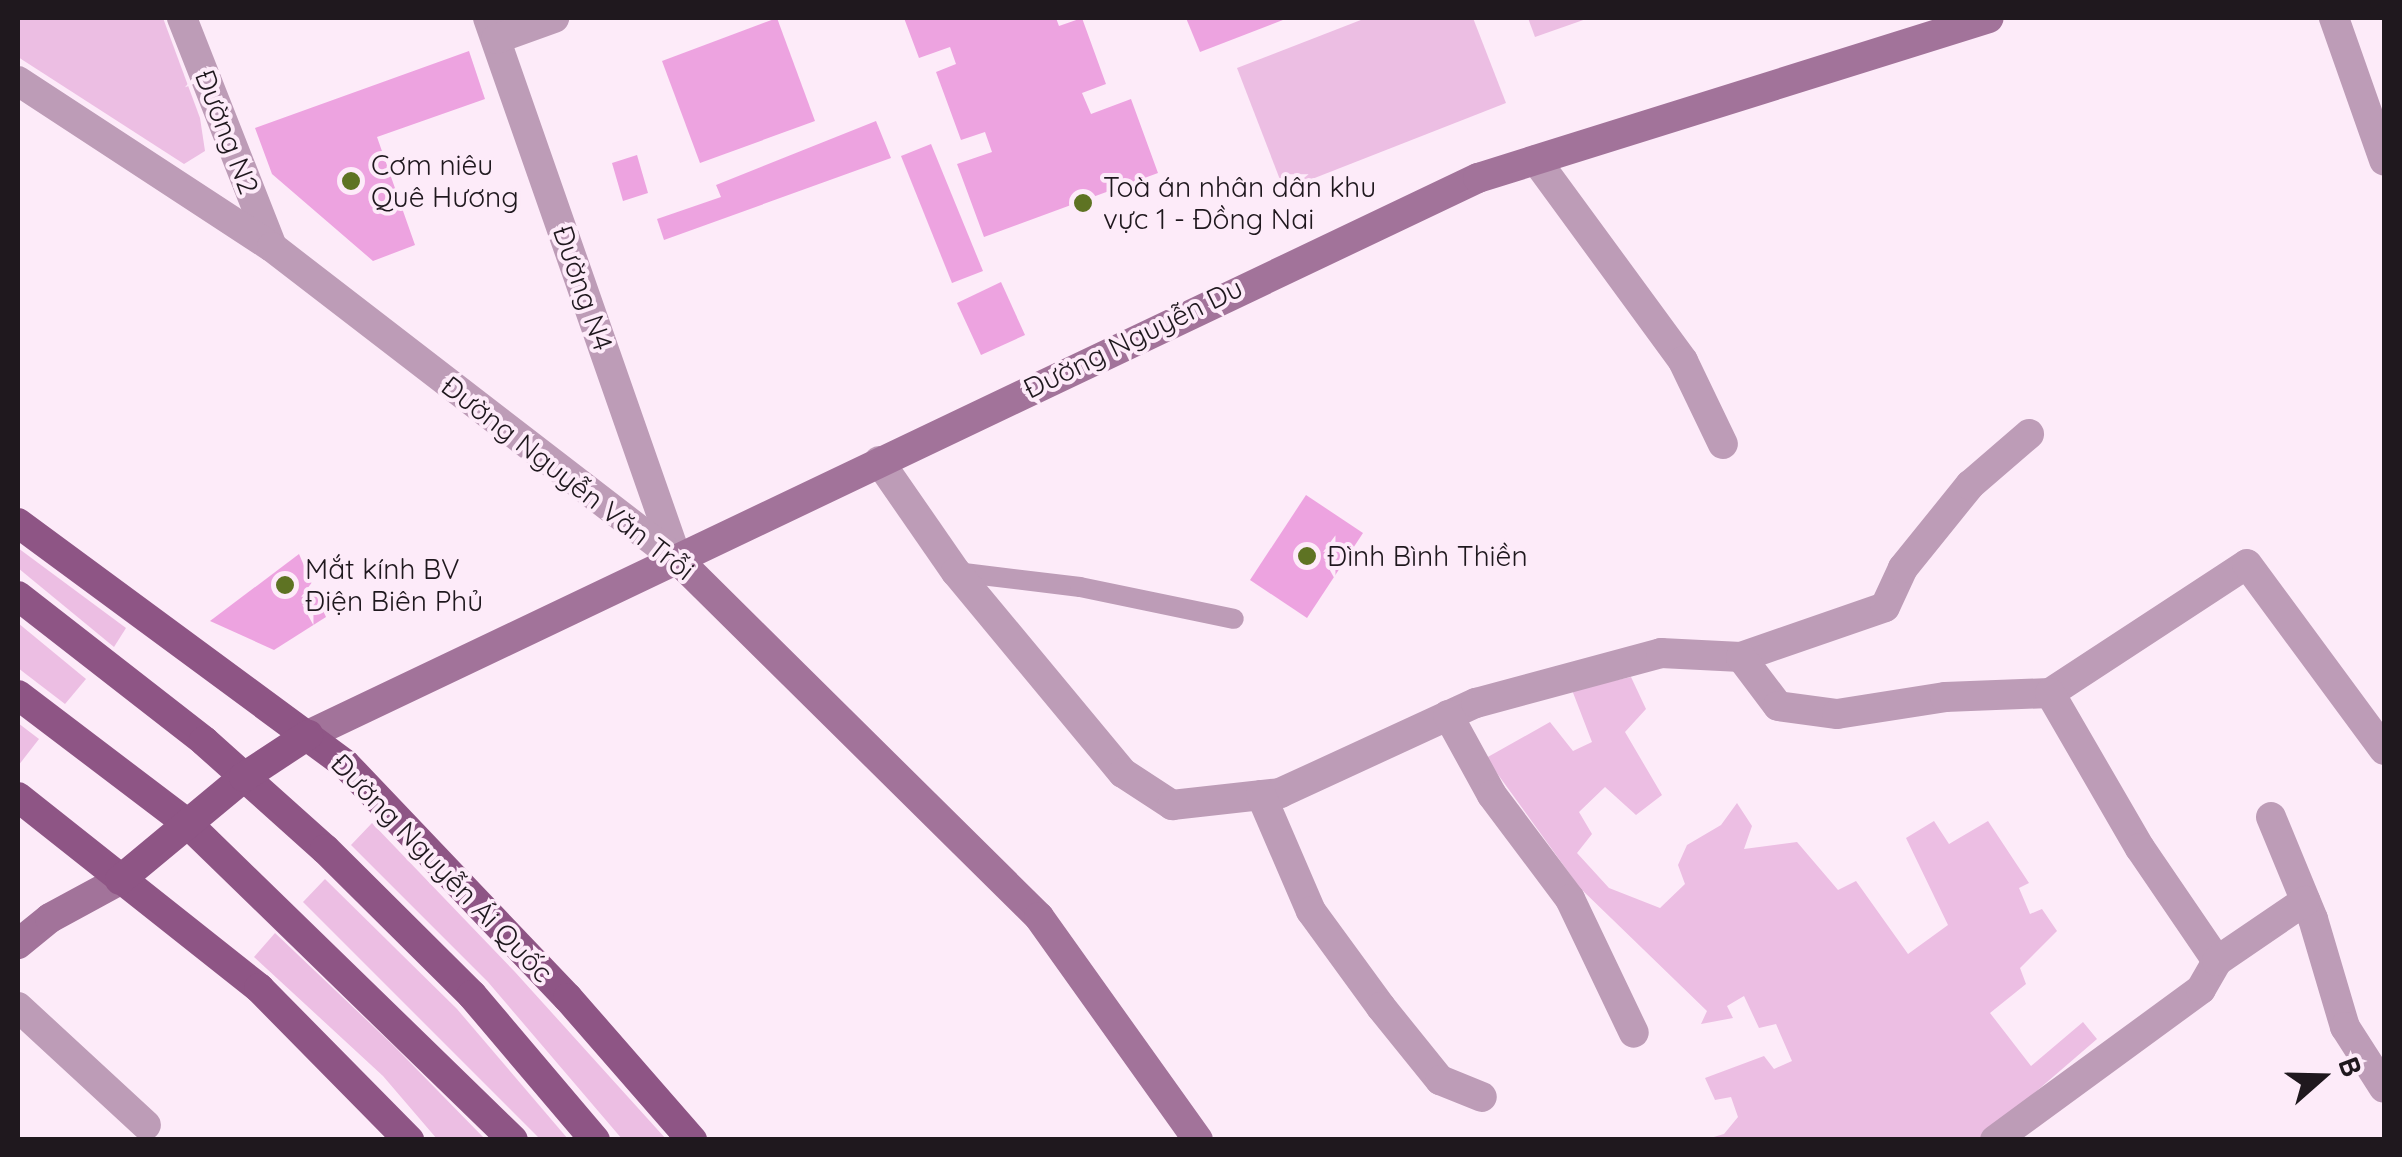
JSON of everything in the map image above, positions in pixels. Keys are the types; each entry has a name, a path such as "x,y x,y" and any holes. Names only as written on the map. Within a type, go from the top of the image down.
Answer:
{"main road":[{"name":"Đường Nguyễn Du","path":"308,735 1300,259 1478,178 1928,26 1989,18"},
{"name":"Đường Nguyễn Ái Quốc","path":"18,524 308,735 454,876 692,1140"},
{"name":"Đường Nguyễn Văn Trỗi","path":"677,559 1039,917 1198,1140"},
{"path":"18,596 244,777 472,995 594,1140"},
{"path":"18,695 188,824 512,1140"},
{"path":"18,944 120,880 244,777 308,735"},
{"path":"18,797 259,988 409,1140"}],"street":[{"name":"Đường N2","path":"182,18 272,247"},
{"path":"492,28 554,18"},
{"path":"2334,18 2384,160"},
{"name":"Đường N4","path":"492,28 677,559"},
{"name":"Đường Nguyễn Văn Trỗi","path":"18,82 272,247 677,559"},
{"path":"1536,160 1604,261 1683,361 1724,444"},
{"path":"878,462 956,572 1123,773 1172,805 1280,793 1448,715 1661,652 1741,657 1885,607 1903,568 1970,485 2029,434"},
{"path":"1741,657 1778,706 1837,714 1945,697 2050,694 2248,564 2384,750"},
{"path":"2050,694 2140,848 2217,962"},
{"path":"1448,715 1492,794 1570,899 1634,1033"},
{"path":"1261,795 1311,910 1380,1007 1440,1080 1482,1097"},
{"path":"2271,817 2305,900 2345,1027 2384,1088"},
{"path":"1995,1140 2200,989 2217,962 2305,900"},
{"path":"18,1007 146,1125"}],"lane":[{"path":"956,572 1080,587 1234,619"}],"shaded area":[{"path":"18,18 163,18 200,118 205,151 184,164 18,57"},
{"path":"1366,18 1473,18 1506,103 1284,190 1237,68"},
{"path":"1528,18 1589,18 1535,37"},
{"path":"18,548 126,628 114,647 18,568"},
{"path":"18,623 86,679 65,704 18,668"},
{"path":"1631,677 1646,709 1625,732 1662,795 1636,815 1605,787 1579,812 1592,834 1577,853 1609,888 1660,908 1685,884 1678,865 1687,845 1721,825 1737,803 1752,826 1744,849 1797,842 1838,890 1856,881 1908,954 1948,925 1906,838 1934,821 1949,844 1988,821 2029,883 2019,888 2030,914 2042,909 2057,931 2020,968 2026,984 1990,1013 2031,1066 2083,1022 2097,1039 1981,1139 1707,1139 1724,1134 1738,1117 1731,1097 1715,1100 1705,1078 1764,1056 1774,1069 1792,1061 1776,1024 1759,1028 1744,996 1727,1006 1733,1018 1701,1024 1707,1011 1580,888 1486,758 1550,722 1573,751 1592,742 1572,690"},
{"path":"18,723 39,739 18,766"},
{"path":"372,823 515,972 666,1139 622,1139 488,982 351,845"},
{"path":"325,879 457,1009 568,1139 540,1139 303,902"},
{"path":"275,933 485,1139 437,1139 383,1076 254,957"}],"building":[{"path":"777,18 815,121 700,163 662,61"},
{"path":"904,18 1056,18 1059,26 1082,18 1106,84 1082,93 1091,114 1131,99 1158,173 984,237 957,164 992,152 985,132 961,140 936,72 956,64 950,47 919,58"},
{"path":"1186,18 1288,18 1200,52"},
{"path":"469,51 485,99 377,137 415,245 373,261 272,174 255,128"},
{"path":"876,121 891,158 664,240 657,219 721,197 716,185"},
{"path":"931,144 983,271 952,283 901,156"},
{"path":"637,155 648,193 623,201 612,163"},
{"path":"1001,282 1025,335 981,355 957,303"},
{"name":"Đình Bình Thiền","path":"1306,495 1363,533 1307,618 1250,580"},
{"name":"Mắt kính BV Điện Biên Phủ","path":"299,554 326,617 274,650 210,621"}],"place":[{"name":"Cơm niêu Quê Hương","path":"351,181"},
{"name":"Toà án nhân dân khu vực 1 - Đồng Nai","path":"1083,203"},
{"name":"Đình Bình Thiền","path":"1307,556"},
{"name":"Mắt kính BV Điện Biên Phủ","path":"285,585"}]}
